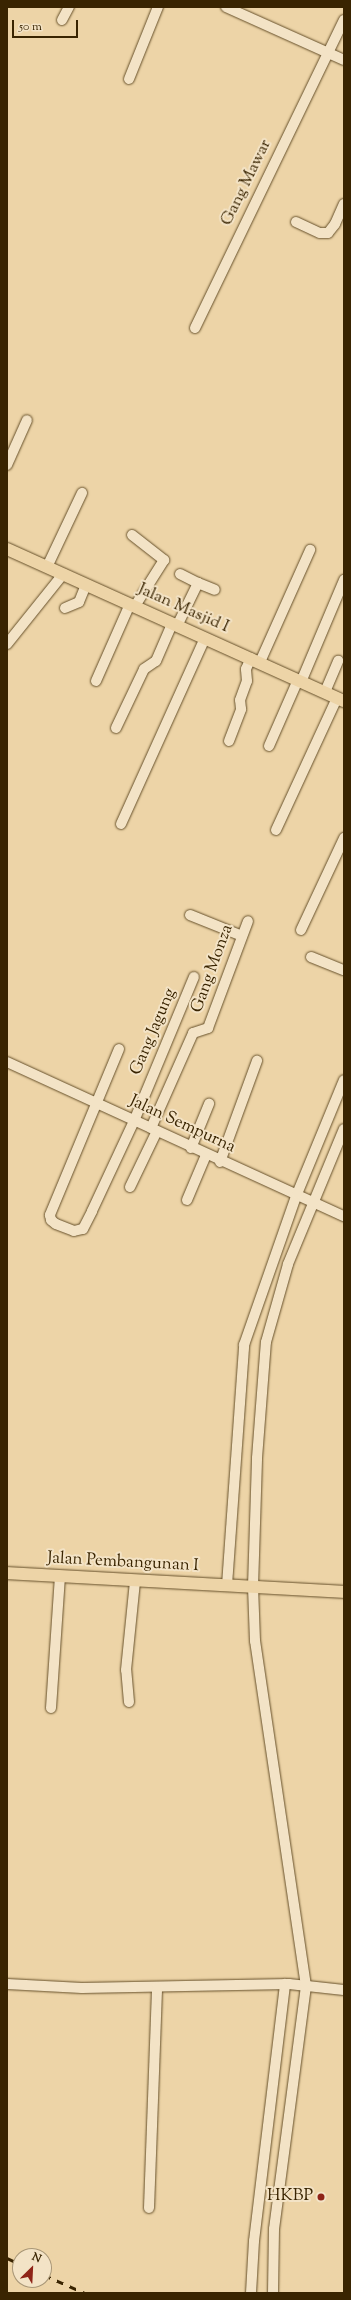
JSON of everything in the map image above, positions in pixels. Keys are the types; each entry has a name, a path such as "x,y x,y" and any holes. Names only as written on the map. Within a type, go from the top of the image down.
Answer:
{"main road":[{"name":"Jalan Masjid I","path":"7,549 255,660 340,700"},
{"name":"Jalan Pembangunan I","path":"7,1574 60,1576 134,1582 344,1592"}],"street":[{"path":"62,20 69,7"},
{"path":"129,79 158,7"},
{"path":"226,7 344,60"},
{"name":"Gang Mawar","path":"195,328 344,20"},
{"path":"296,222 320,233 328,233 335,224 344,204"},
{"path":"7,465 26,420"},
{"path":"47,567 82,493"},
{"path":"96,681 132,605 164,560 132,535"},
{"path":"229,741 241,709 240,700 247,680 246,669 255,660 310,550"},
{"path":"7,644 63,574"},
{"path":"180,574 214,590"},
{"path":"269,746 300,681 344,580"},
{"path":"116,728 144,669 156,661 198,583"},
{"path":"65,608 79,602 86,585"},
{"path":"121,824 205,638"},
{"path":"325,692 338,662"},
{"path":"276,830 340,700"},
{"path":"301,930 344,838"},
{"path":"190,915 242,936"},
{"name":"Gang Monza","path":"154,1130 193,1033 208,1028 248,921"},
{"path":"311,957 344,970"},
{"name":"Gang Jagung","path":"95,1101 50,1215 51,1220 56,1224 78,1232 83,1229 134,1121 194,977"},
{"path":"95,1101 118,1049"},
{"path":"220,1162 257,1061"},
{"name":"Jalan Sempurna","path":"7,1062 95,1101 220,1162 344,1216"},
{"path":"272,2293 274,2229 302,1986 255,1641 241,1586 244,1345 298,1195 344,1080"},
{"path":"192,1148 209,1104"},
{"path":"241,1586 257,1458 266,1342 288,1264 312,1201 344,1129"},
{"path":"130,1187 154,1130"},
{"path":"187,1200 206,1155"},
{"path":"51,1708 60,1576"},
{"path":"129,1702 126,1670 134,1582"},
{"path":"7,1984 82,1988 287,1984 344,1990"},
{"path":"251,2293 254,2241 287,1984"},
{"path":"149,2208 157,1986"}],"railway":[{"path":"7,2258 12,2260"},
{"path":"52,2279 85,2293"}],"place":[{"name":"HKBP","path":"321,2197"}]}
